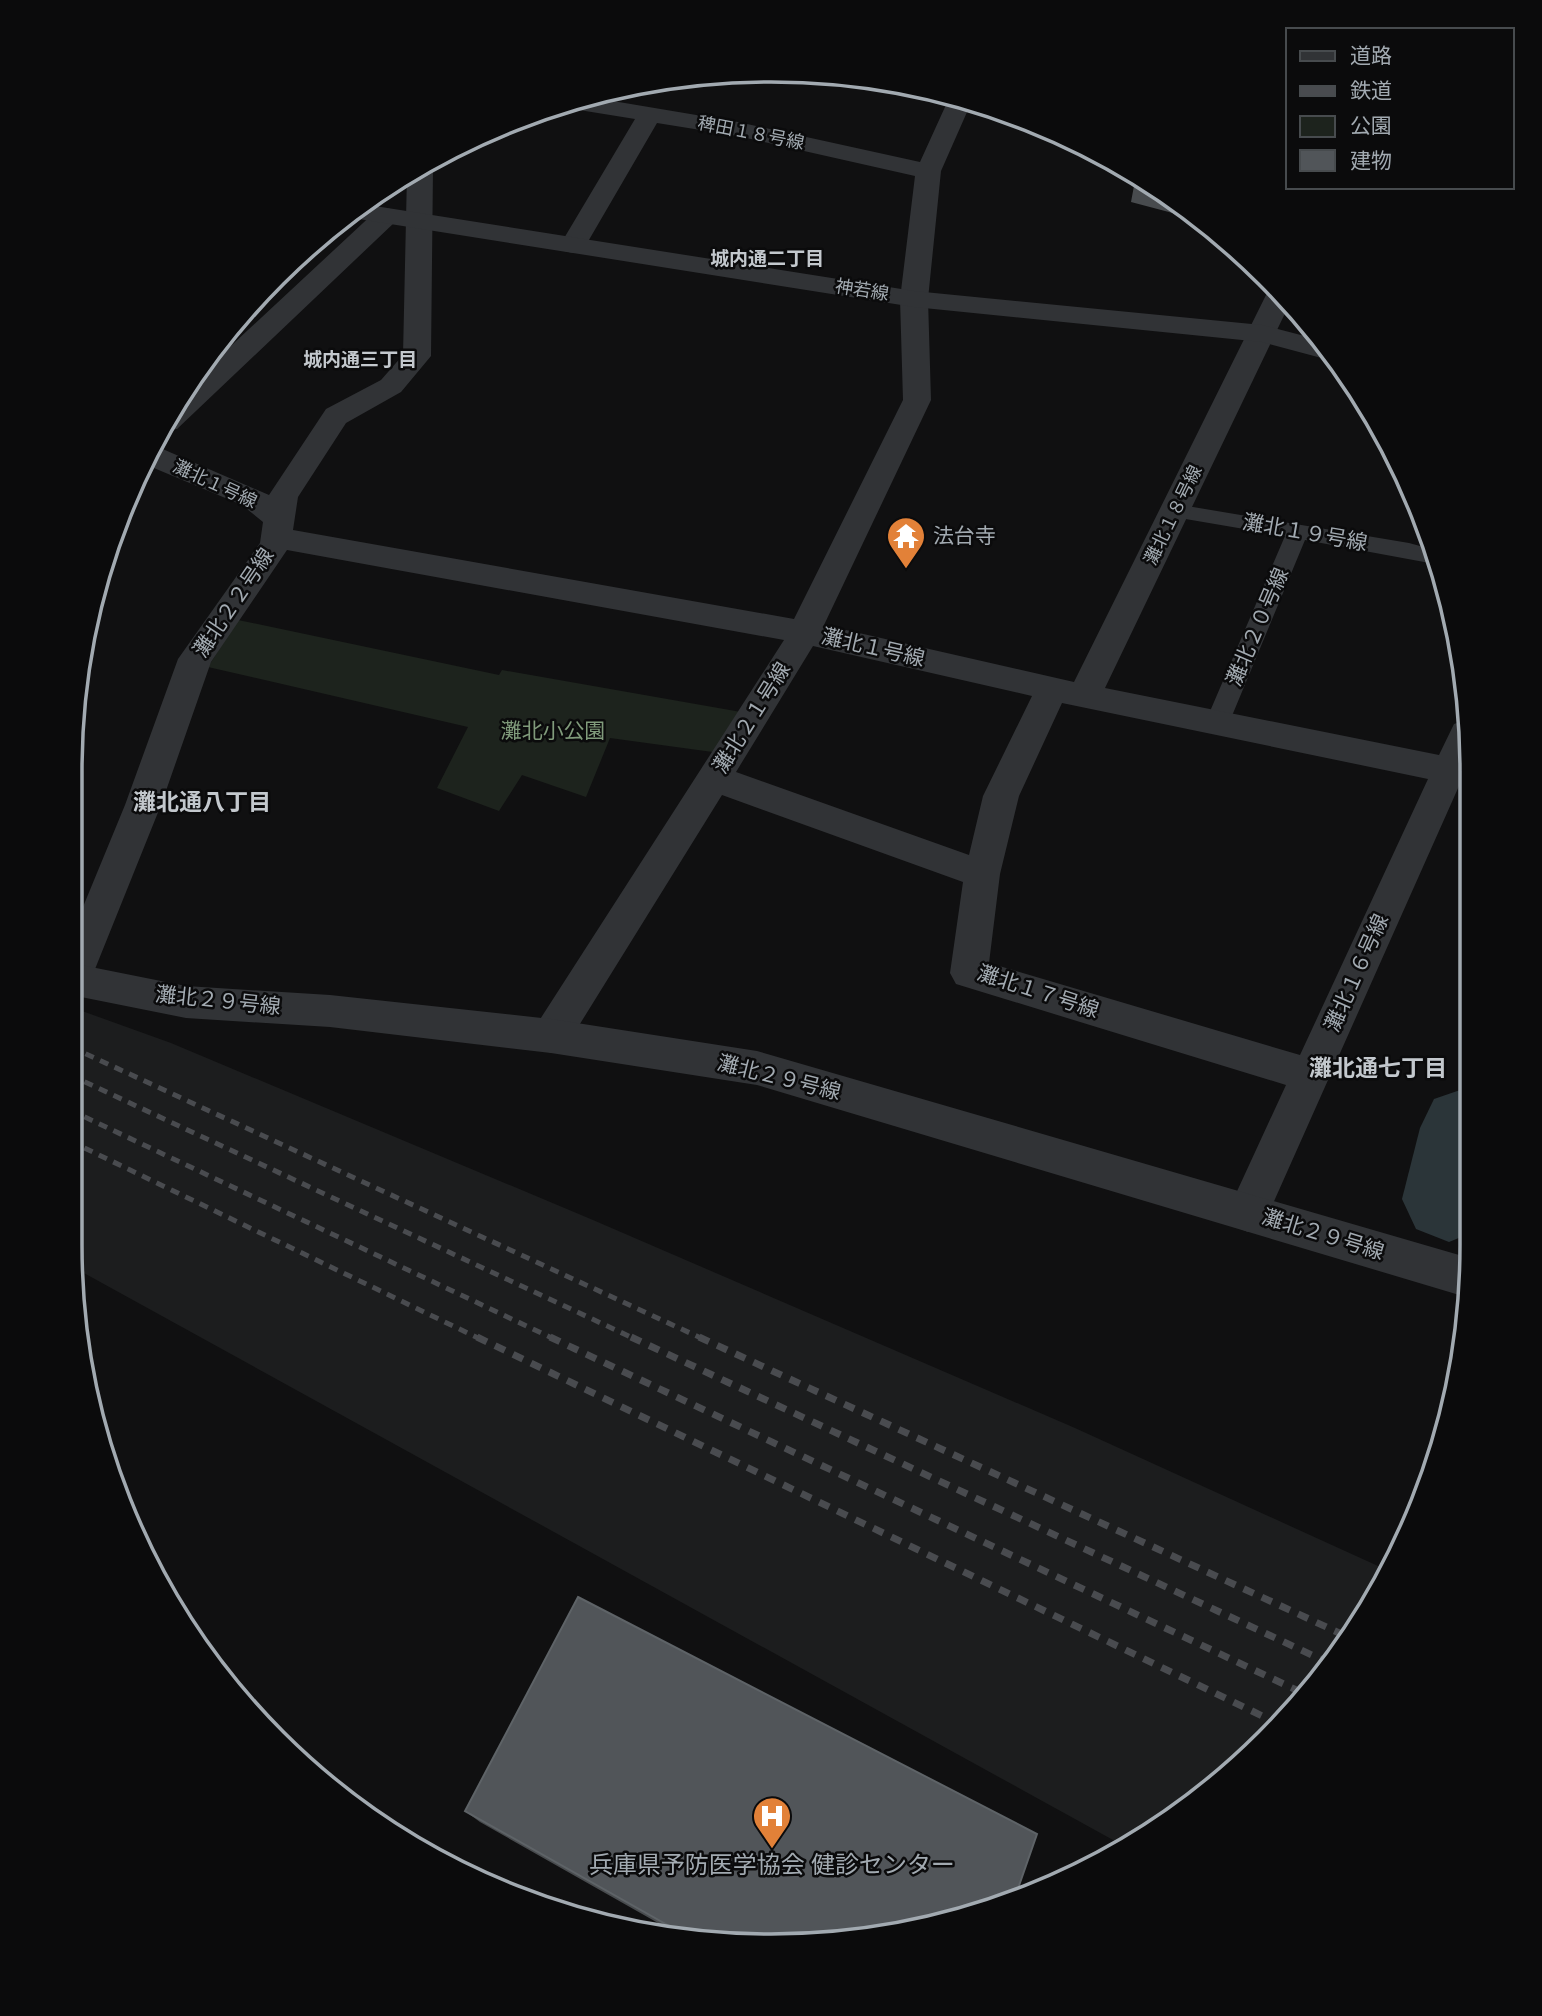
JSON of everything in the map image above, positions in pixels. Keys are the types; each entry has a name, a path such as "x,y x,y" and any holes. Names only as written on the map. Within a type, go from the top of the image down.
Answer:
{"street":[{"name":"稗田１８号線","path":"595,105 738,128 928,171"},
{"name":"灘北２１号線","path":"551,1036 804,632 917,400 914,299 928,171 956,108"},
{"path":"573,245 650,114"},
{"name":"灘北２２号線","path":"82,952 143,805 195,659 275,544 283,497 336,416 391,386 417,356 419,180"},
{"name":"神若線","path":"368,213 914,299 1262,334 1313,347"},
{"path":"193,397 386,216"},
{"name":"灘北１８号線","path":"1068,692 1175,511 1277,304"},
{"name":"灘北１号線","path":"157,458 253,498 278,528 804,632 1068,692 1457,773"},
{"name":"灘北１７号線","path":"1068,692 1001,796 982,874 969,973 1311,1075"},
{"name":"灘北１６号線","path":"1248,1213 1311,1075 1457,773"},
{"path":"714,778 982,874"},
{"name":"灘北２９号線","path":"82,981 186,1002 330,1011 551,1036 757,1068 1459,1275"}],"lane":[{"name":"灘北１９号線","path":"1175,511 1424,554"},
{"name":"灘北２０号線","path":"1217,723 1298,531"}],"shaded area":[{"path":"82,1011 171,1043 593,1220 1075,1428 1380,1567 1344,1628 1289,1699 1258,1732 1190,1791 1154,1818 1115,1841 83,1273"}],"green space":[{"name":"灘北小公園","path":"238,620 499,675 502,670 741,712 720,753 610,738 586,797 522,775 499,811 437,788 468,727 208,667"}],"building":[{"path":"578,1597 1037,1834 1018,1887 905,1921 861,1928 771,1934 670,1926 465,1811"}],"waterway":[{"path":"1449,1199 1460,1153"}],"railway":[{"path":"82,1052 703,1339"},
{"path":"82,1081 635,1339"},
{"path":"82,1116 554,1339"},
{"path":"82,1147 480,1339"},
{"path":"477,1337 1270,1720"},
{"path":"550,1337 1296,1690"},
{"path":"631,1337 1321,1659"},
{"path":"699,1337 1340,1633"}],"place":[{"name":"法台寺","path":"906,570"},
{"name":"兵庫県予防医学協会 健診センター","path":"772,1850"}],"district":[{"name":"城内通二丁目","path":"767,259"},
{"name":"城内通三丁目","path":"360,360"},
{"name":"灘北通八丁目","path":"202,803"},
{"name":"灘北通七丁目","path":"1378,1069"}]}
